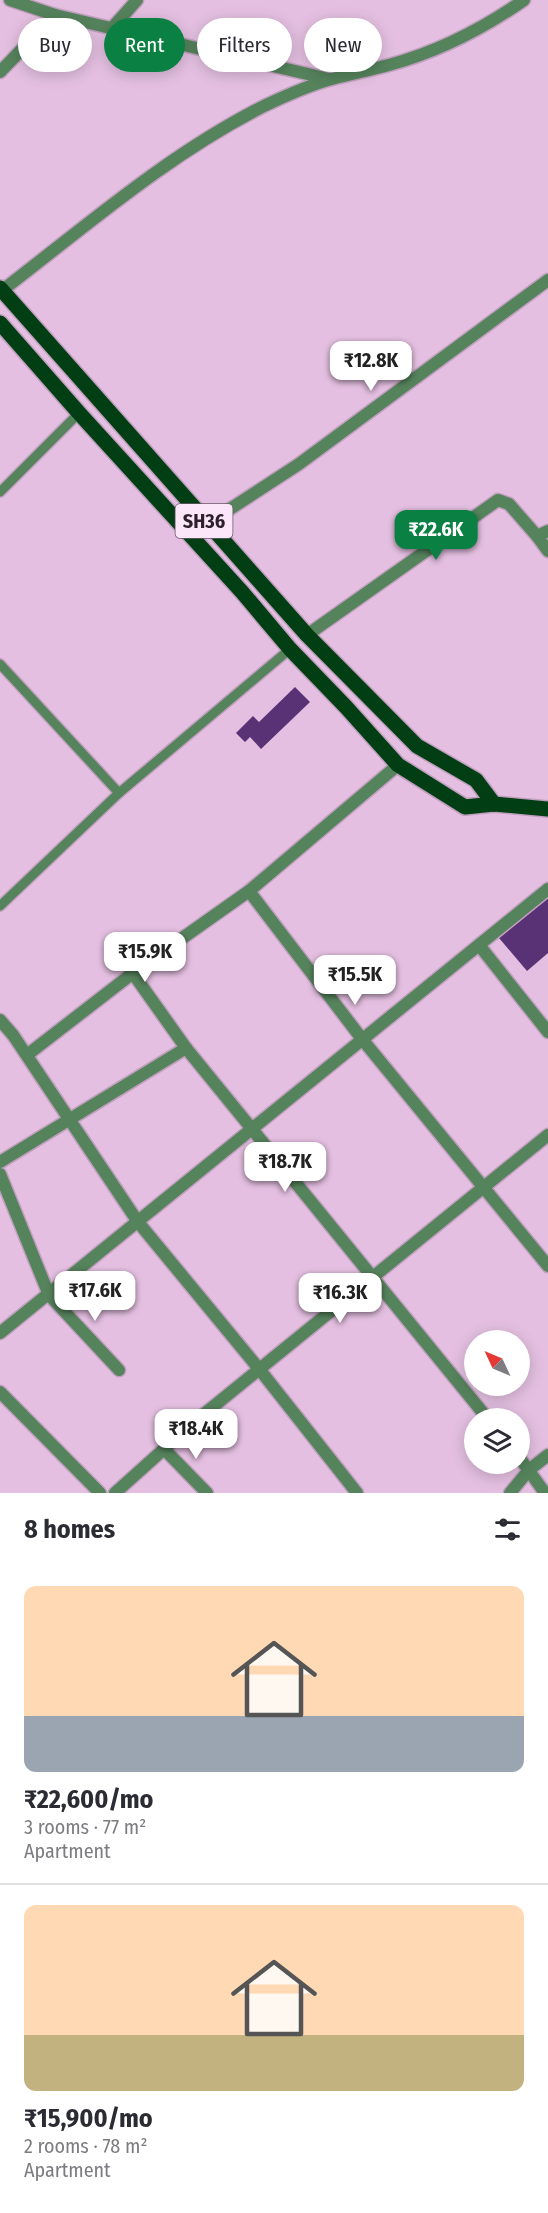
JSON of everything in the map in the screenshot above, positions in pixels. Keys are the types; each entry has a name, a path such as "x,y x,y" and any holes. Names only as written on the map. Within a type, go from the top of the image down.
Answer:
{"main road":[{"name":"SH36","path":"1,290 307,635 417,746 476,780 494,804"},
{"name":"SH36","path":"2,331 398,765 465,807 494,804 548,809"}],"street":[{"path":"10,0 55,15 104,26"},
{"path":"121,18 137,0"},
{"path":"1,290 108,206 209,136 266,106 329,80 391,64 448,43 524,0"},
{"path":"0,72 55,15"},
{"path":"185,45 329,80"},
{"path":"207,524 299,464 548,280"},
{"path":"307,635 498,500 509,504 542,534 548,550"},
{"path":"27,1055 133,974 249,891 398,765"},
{"path":"0,1333 548,889"},
{"path":"249,891 362,1039 548,1266"},
{"path":"112,944 186,1048 479,1408"},
{"path":"479,945 548,1032"},
{"path":"0,1020 27,1055 138,1222 260,1370 357,1493"},
{"path":"0,1162 186,1048"},
{"path":"115,1493 164,1449 548,1135"},
{"path":"0,1174 49,1295 119,1370"},
{"path":"0,1392 100,1493"},
{"path":"164,1449 207,1493"},
{"path":"530,1469 548,1455"},
{"path":"530,1471 545,1493"},
{"path":"510,1493 526,1474"}],"lane":[{"path":"0,492 79,413"},
{"path":"0,906 119,793 290,649"},
{"path":"0,664 119,793"}],"building":[{"path":"295,687 310,702 261,749 250,737 245,742 236,733 253,716 259,722"},
{"path":"548,898 548,953 527,971 499,938"}]}
